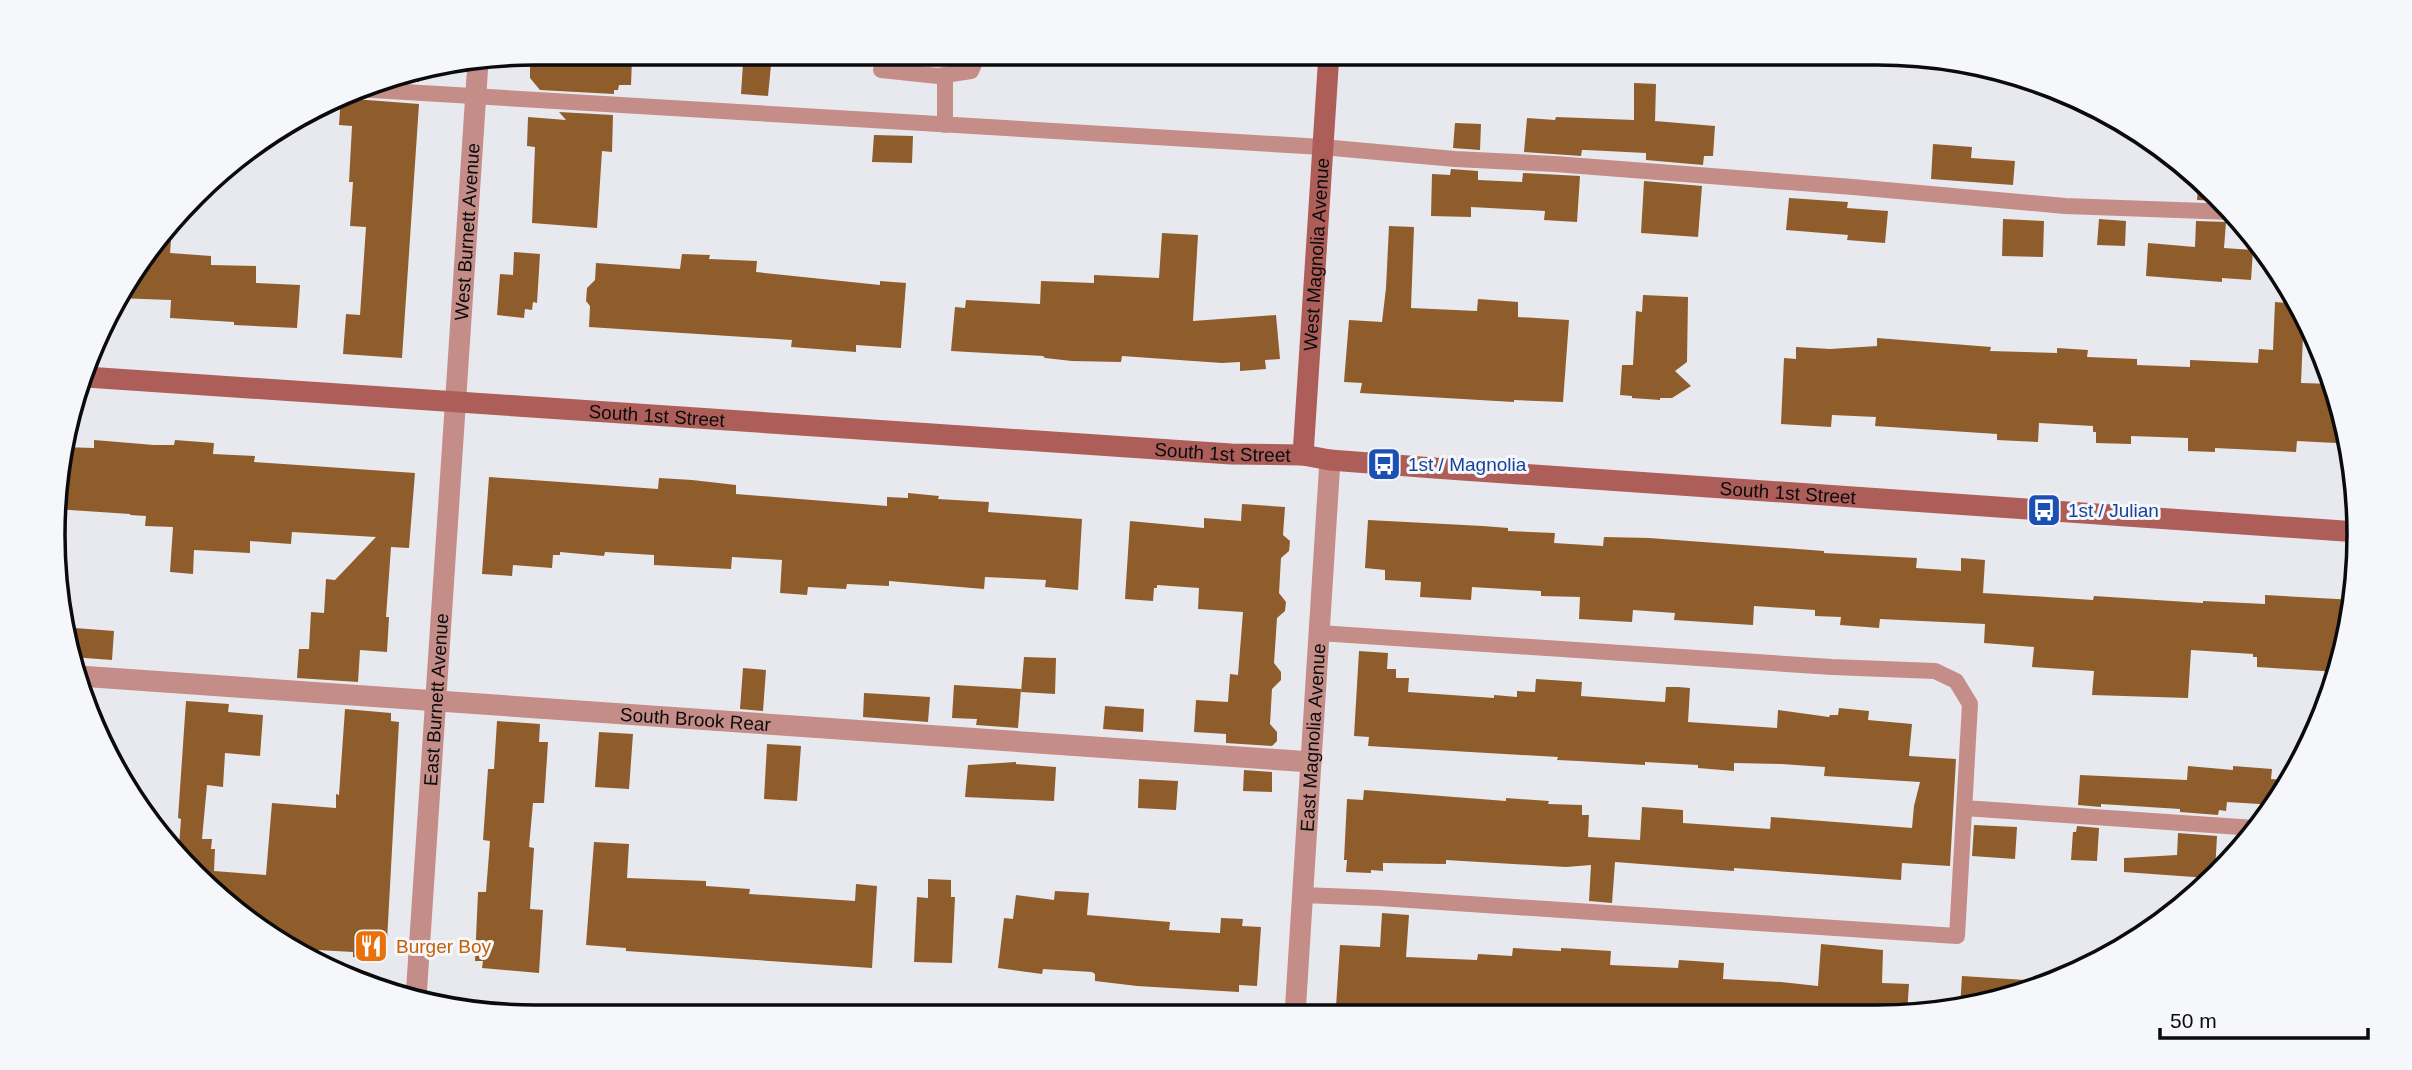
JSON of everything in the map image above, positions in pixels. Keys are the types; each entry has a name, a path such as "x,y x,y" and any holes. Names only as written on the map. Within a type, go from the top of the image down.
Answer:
{"street":[{"name":"West Magnolia Avenue","path":"1303,455 1328,65"},
{"name":"West Burnett Avenue","path":"457,401 478,69"},
{"name":"South 1st Street","path":"92,377 1204,452 1303,455 1330,460 2347,531"},
{"name":"East Burnett Avenue","path":"417,990 457,401"},
{"name":"East Magnolia Avenue","path":"1296,1005 1330,460"},
{"name":"South Brook Rear","path":"87,677 1311,762"}],"lane":[{"path":"881,70 938,76 971,71 974,65"},
{"path":"945,75 945,125"},
{"path":"381,91 1322,147 1853,187 2065,206 2218,211"},
{"path":"1302,895 1957,936 1970,704 1956,681 1935,671 1832,667 1319,634"},
{"path":"1964,808 2245,827"}],"building":[{"path":"530,65 632,65 631,85 619,85 614,94 540,90 530,78"},
{"path":"743,65 771,65 768,96 741,94"},
{"path":"1634,83 1656,84 1655,121 1715,126 1713,156 1704,156 1703,165 1646,160 1646,153 1582,150 1581,156 1524,152 1527,118 1634,120"},
{"path":"359,99 419,104 402,358 343,354 346,314 360,315 366,227 350,226 353,182 349,182 352,126 339,125 340,107"},
{"path":"559,112 613,115 612,152 602,151 597,228 532,223 535,147 527,146 528,117 566,120"},
{"path":"1455,123 1481,124 1480,150 1453,148"},
{"path":"874,135 913,136 912,163 872,162"},
{"path":"1933,144 1972,147 1971,158 2015,161 2013,185 1931,179"},
{"path":"1451,169 1478,171 1478,180 1522,182 1523,173 1580,176 1577,222 1544,220 1545,211 1471,207 1471,217 1431,216 1432,174 1450,175"},
{"path":"1644,181 1702,186 1698,237 1641,233"},
{"path":"2198,191 2208,200 2197,200"},
{"path":"1789,198 1848,202 1847,208 1888,211 1885,243 1847,240 1848,235 1786,230"},
{"path":"2003,219 2044,221 2043,257 2002,256"},
{"path":"2099,219 2126,221 2125,246 2097,245"},
{"path":"2196,221 2226,222 2224,248 2251,250 2253,253 2251,280 2222,278 2222,282 2146,276 2148,243 2195,247"},
{"path":"1389,226 1414,227 1411,308 1477,311 1478,299 1518,302 1518,317 1569,320 1563,402 1514,402 1360,393 1362,383 1344,382 1349,320 1382,322"},
{"path":"1162,233 1198,235 1193,321 1276,315 1280,359 1265,360 1266,369 1240,371 1240,362 1122,356 1121,362 1072,361 1043,356 951,351 955,307 965,308 966,300 1040,304 1041,281 1094,283 1094,275 1159,278"},
{"path":"171,237 170,253 211,256 211,265 256,266 256,283 300,285 297,328 170,318 171,300 129,298"},
{"path":"514,252 540,254 537,303 533,302 532,310 525,309 524,318 497,315 500,274 513,275"},
{"path":"682,254 710,255 709,259 757,261 756,272 880,285 880,281 906,283 901,348 856,345 856,352 791,347 792,340 589,327 587,288 595,280 596,263 680,269"},
{"path":"1643,295 1688,297 1687,362 1675,371 1691,386 1672,398 1660,400 1620,395 1622,365 1633,365 1636,311 1642,312"},
{"path":"2275,302 2286,303 2303,336 2301,383 2322,384 2336,443 2297,441 2296,452 2215,448 2215,452 2188,451 2188,438 2131,436 2131,444 2096,443 2093,426 2039,423 2038,442 1997,440 1997,434 1875,426 1876,417 1832,415 1831,427 1781,424 1784,358 1796,359 1796,347 1830,349 1877,346 1877,338 1991,347 1990,351 2057,353 2057,348 2088,350 2087,357 2137,359 2137,365 2190,367 2190,360 2258,363 2259,349 2273,350"},
{"path":"94,440 154,445 174,445 175,440 214,443 213,454 255,456 254,462 415,473 409,548 391,547 386,617 389,617 387,652 360,650 358,682 297,678 299,649 309,649 311,612 324,613 326,579 335,580 376,537 292,532 291,544 250,541 250,553 194,550 193,574 170,572 173,527 145,526 146,516 66,510 73,447 94,448"},
{"path":"489,477 658,489 659,478 692,480 736,485 736,494 887,506 887,497 908,498 908,493 939,496 938,499 989,502 988,512 1082,519 1078,590 1045,587 1046,580 985,577 984,589 889,581 889,586 847,584 846,589 808,587 807,595 780,593 782,560 732,557 731,569 654,565 654,555 605,552 604,556 560,552 560,555 553,555 552,568 513,565 512,576 482,574"},
{"path":"1242,504 1285,507 1283,535 1290,541 1289,551 1281,558 1279,593 1286,602 1285,611 1277,618 1274,663 1281,672 1281,680 1272,689 1270,724 1277,732 1277,741 1272,746 1226,743 1226,734 1194,732 1196,700 1228,702 1230,674 1238,675 1243,612 1198,609 1199,588 1157,585 1157,588 1154,588 1153,601 1125,599 1130,521 1204,528 1204,518 1241,521"},
{"path":"1368,520 1555,533 1554,543 1603,546 1604,537 1649,538 1917,558 1916,568 1961,571 1961,558 1985,560 1983,593 2203,603 2265,604 2265,595 2342,599 2327,671 2257,667 2257,657 2253,657 2253,654 2191,650 2188,698 2092,695 2094,671 2032,667 2034,647 1984,643 1985,624 1880,619 1879,628 1840,625 1841,617 1815,616 1815,610 1754,606 1753,625 1674,620 1675,613 1633,610 1632,622 1579,619 1580,597 1541,596 1541,591 1472,587 1471,600 1420,597 1421,582 1385,580 1385,570 1365,568"},
{"path":"74,628 114,631 112,660 81,658"},
{"path":"1359,651 1388,653 1387,669 1396,669 1396,678 1409,678 1408,692 1517,697 1517,691 1535,692 1536,679 1582,682 1581,696 1665,702 1666,687 1678,687 1690,688 1688,722 1777,728 1778,710 1829,717 1838,715 1839,708 1869,711 1868,720 1912,724 1909,756 1956,759 1950,866 1902,863 1901,880 1615,862 1612,903 1589,901 1591,865 1566,867 1446,860 1446,864 1383,863 1383,871 1346,872 1347,860 1344,860 1347,799 1363,800 1364,790 1582,805 1582,815 1589,815 1588,837 1640,840 1642,807 1683,810 1683,823 1770,829 1771,817 1912,828 1920,782 1824,776 1825,767 1781,764 1734,763 1734,771 1698,768 1698,765 1557,760 1558,757 1368,746 1369,737 1354,736"},
{"path":"1024,657 1056,658 1055,694 1021,692"},
{"path":"743,668 766,670 763,711 740,709"},
{"path":"954,685 1021,689 1018,728 976,725 977,719 952,718"},
{"path":"864,693 930,697 928,722 863,717"},
{"path":"186,701 229,704 228,712 263,715 260,756 225,753 223,787 207,785 202,839 212,839 211,849 215,849 214,871 266,875 272,803 336,808 345,709 391,713 391,721 399,722 386,959 353,957 353,952 314,950 274,926 225,889 181,845 181,819 178,818"},
{"path":"1105,706 1144,709 1143,732 1103,729"},
{"path":"497,721 540,724 539,742 548,742 544,803 533,803 529,847 534,848 530,909 543,910 539,973 482,968 483,961 475,961 478,892 486,892 490,841 483,840 488,769 494,769"},
{"path":"599,732 633,734 629,789 595,787"},
{"path":"767,744 801,746 797,801 764,799"},
{"path":"1016,762 1056,767 1054,801 965,797 968,765"},
{"path":"2188,766 2233,770 2233,766 2272,769 2271,779 2278,779 2262,804 2227,802 2226,811 2219,810 2218,815 2180,812 2180,809 2078,805 2080,775 2187,780"},
{"path":"1244,770 1272,772 1272,792 1243,791"},
{"path":"1139,779 1178,781 1176,810 1138,808"},
{"path":"1974,825 2017,827 2015,859 1972,856"},
{"path":"2077,826 2099,828 2097,861 2071,860 2073,832 2076,832"},
{"path":"2178,833 2217,836 2216,862 2200,877 2124,872 2124,858 2177,855"},
{"path":"594,842 629,844 627,878 706,881 706,886 750,889 749,894 855,901 856,884 877,886 872,968 626,951 626,948 586,945"},
{"path":"928,879 951,880 951,897 955,897 952,963 914,962 917,897 928,898"},
{"path":"1055,891 1089,893 1087,915 1170,922 1169,930 1220,933 1221,918 1243,919 1242,926 1261,927 1257,986 1239,985 1239,992 1137,986 1095,981 1095,974 1092,972 1043,969 1042,974 998,968 1004,918 1013,919 1016,895 1054,900"},
{"path":"1382,913 1409,915 1406,957 1477,960 1478,954 1512,956 1513,948 1611,951 1610,965 1678,968 1679,960 1724,963 1723,979 1818,986 1821,944 1883,950 1882,983 1909,984 1908,1004 1336,1005 1340,945 1380,947"},
{"path":"1962,976 2028,980 1999,989 1961,997"}],"place":[{"name":"1st / Magnolia","path":"1384,464"},
{"name":"1st / Julian","path":"2044,510"},
{"name":"Burger Boy","path":"371,946"}]}
